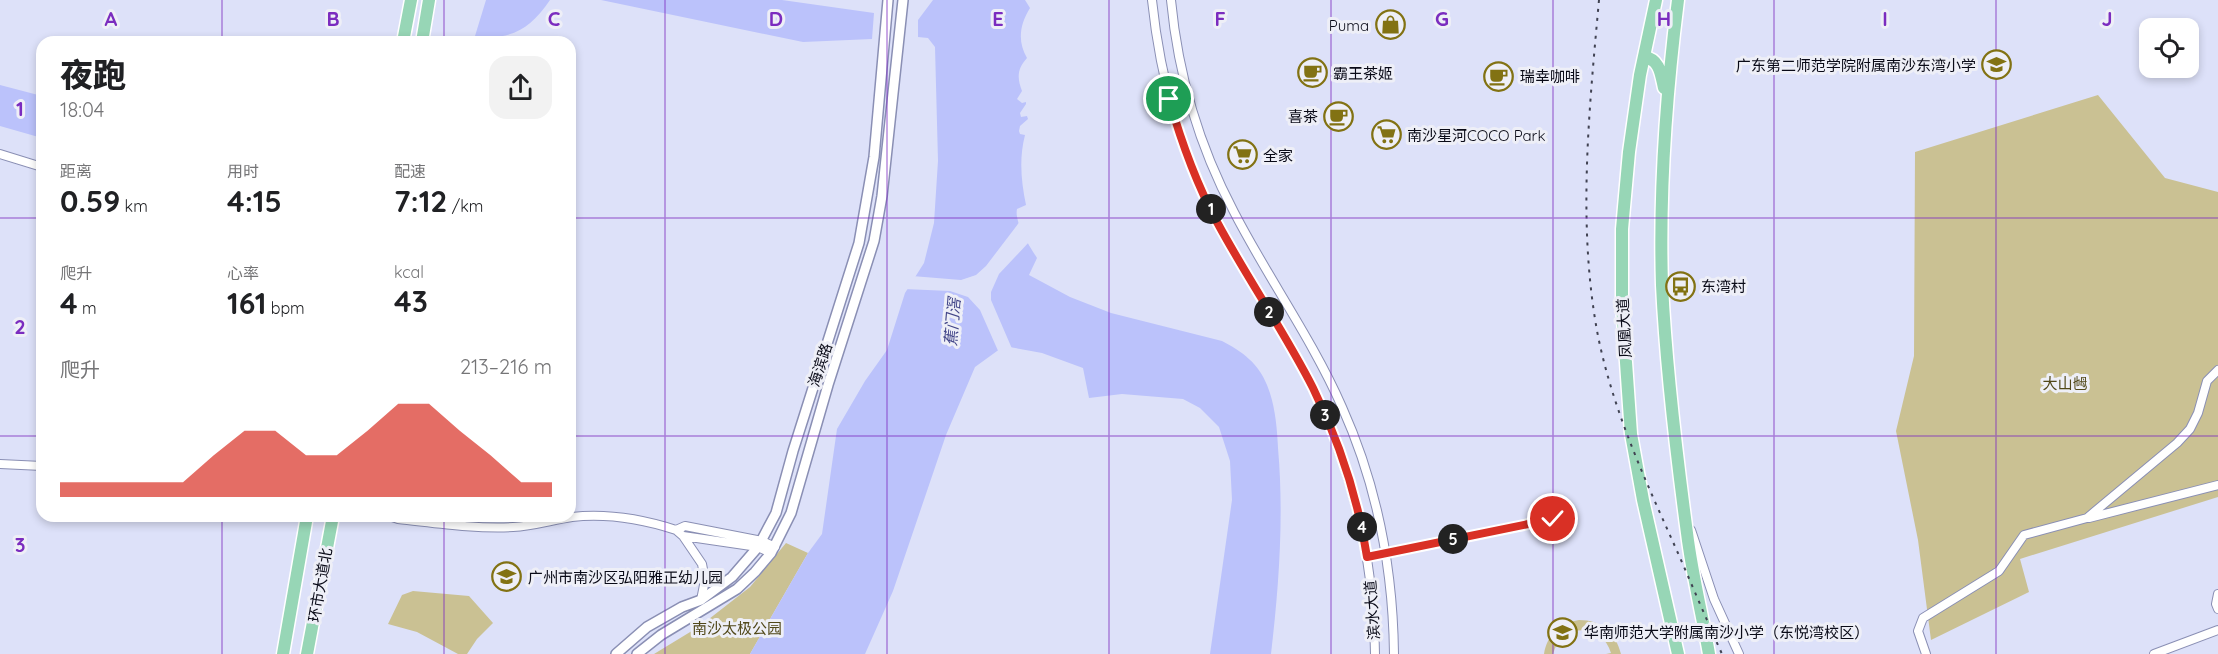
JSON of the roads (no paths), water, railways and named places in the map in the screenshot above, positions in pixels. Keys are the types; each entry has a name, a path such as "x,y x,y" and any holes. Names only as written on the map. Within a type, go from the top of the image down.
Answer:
{"main road":[{"path":"404,36 411,0"},
{"path":"423,36 429,0"},
{"name":"凤凰大道","path":"1656,0 1644,57 1629,152 1622,229 1622,305 1631,434 1643,500 1678,654"},
{"path":"1678,0 1667,101 1662,212 1662,284 1671,403 1687,535 1709,654"},
{"path":"1644,57 1650,57 1657,63 1667,101"},
{"name":"环市大道北","path":"283,654 306,522"},
{"name":"环市大道北","path":"307,654 332,522"}],"street":[{"name":"海滨路","path":"616,654 647,627 682,607 701,600 732,577 760,544 776,513 793,451 859,243 874,157 888,0"},
{"name":"海滨路","path":"637,654 661,635 737,589 773,550 791,513 828,385 874,241 882,196 903,0"},
{"name":"滨水大道","path":"1152,0 1163,73 1176,124 1188,157 1217,221 1299,363 1325,414 1353,493 1367,557 1373,603 1375,654"},
{"name":"滨水大道","path":"1171,0 1181,69 1194,118 1206,150 1233,212 1316,354 1342,406 1371,488 1386,553 1392,602 1394,654"},
{"path":"0,154 36,165"},
{"path":"2088,518 2176,444 2190,429 2198,413 2207,381 2218,370"},
{"path":"0,464 36,466"},
{"path":"1926,654 1918,631 1923,618 1999,571 2024,535 2218,485"},
{"path":"1683,498 1688,521 1714,598 1739,654"},
{"path":"576,517 625,517 676,530 683,536 702,564 705,580 701,600"},
{"path":"1367,557 1553,519"},
{"path":"427,522 486,528 516,527 544,522"},
{"path":"676,530 685,526 760,544 773,550"},
{"path":"683,536 760,544"},
{"path":"2218,594 2216,604 2218,609"},
{"path":"2154,654 2218,630"}],"water":[{"path":"486,0 550,0 535,19 518,31 502,36 475,36"},
{"path":"601,0 782,0 874,13 872,39 803,42"},
{"name":"蕉门滘","path":"933,0 1025,0 1030,8 1021,33 1022,45 1027,58 1020,70 1019,82 1022,91 1017,99 1022,103 1026,102 1020,113 1021,117 1027,116 1028,119 1020,126 1019,131 1020,134 1025,135 1021,170 1026,205 1017,209 1017,214 1023,234 1037,258 1029,275 1070,297 1111,313 1222,341 1249,359 1264,377 1275,416 1281,499 1278,577 1271,654 1210,654 1232,500 1230,461 1219,427 1200,408 1183,399 1122,394 1089,398 1083,368 1042,353 1004,346 975,367 946,435 893,591 865,654 750,654 808,553 822,534 837,429 865,381 887,350 905,293 924,263 934,223 938,161 935,47 928,38 918,37 918,20"},
{"path":"0,85 36,94 36,136 0,126"}],"railway":[{"path":"1599,0 1589,126 1586,211 1592,295 1598,336 1611,387 1628,436 1722,654"}],"place":[{"name":"Puma","path":"1390,25"},
{"name":"广东第二师范学院附属南沙东湾小学","path":"1997,65"},
{"name":"霸王茶姬","path":"1312,73"},
{"name":"瑞幸咖啡","path":"1499,76"},
{"name":"喜茶","path":"1339,116"},
{"name":"南沙星河COCO Park","path":"1386,135"},
{"name":"全家","path":"1242,155"},
{"name":"东湾村","path":"1680,286"},
{"name":"广州市南沙区弘阳雅正幼儿园","path":"507,577"},
{"name":"华南师范大学附属南沙小学（东悦湾校区）","path":"1563,632"}],"park label":[{"name":"大山乸","path":"2065,383"},
{"name":"南沙太极公园","path":"737,628"}]}
